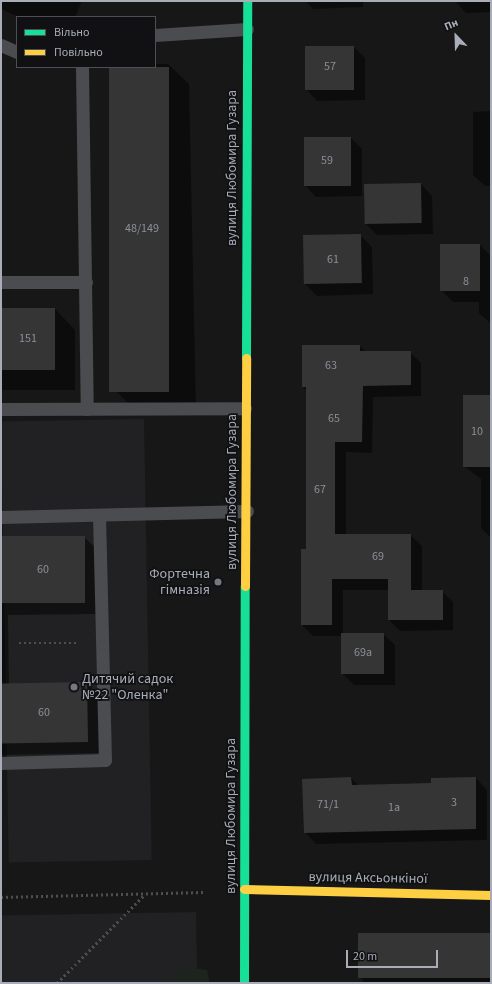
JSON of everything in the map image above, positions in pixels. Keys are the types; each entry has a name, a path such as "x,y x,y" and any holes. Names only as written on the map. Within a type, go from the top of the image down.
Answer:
{"street":[{"name":"вулиця Любомира Гузара","path":"244,983 247,512 245,408 247,1"},
{"name":"вулиця Аксьонкіної","path":"244,889 491,895"}],"lane":[{"path":"156,35 247,29"},
{"path":"1,45 16,52"},
{"path":"82,68 87,409"},
{"path":"1,282 86,282"},
{"path":"1,409 245,408"},
{"path":"1,517 247,512"},
{"path":"1,763 105,760 99,515"}],"path":[{"path":"19,643 102,643"},
{"path":"1,897 205,892"},
{"path":"57,983 145,894"}],"shaded area":[{"name":"Дитячий садок №22 \"Оленка\"","path":"144,419 152,860 9,862 1,421"},
{"path":"196,912 197,983 2,983 1,915"},
{"path":"183,967 207,970 210,983 169,983"}],"building":[{"path":"305,46 354,46 354,90 305,90"},
{"path":"169,67 169,392 109,392 109,68"},
{"path":"304,137 351,137 351,186 304,186"},
{"path":"421,183 422,223 365,224 364,184"},
{"path":"361,234 362,283 304,284 303,235"},
{"path":"440,244 480,244 480,291 440,291"},
{"path":"1,308 55,308 55,370 1,370"},
{"path":"302,345 360,345 360,351 411,351 411,385 363,386 362,442 335,442 335,534 411,534 411,590 443,590 443,620 388,620 388,579 332,579 332,625 301,625 301,549 306,549 306,387 302,387"},
{"path":"463,395 491,395 491,467 463,467"},
{"path":"1,536 85,536 85,603 1,603"},
{"path":"341,633 384,633 384,674 341,674"},
{"path":"87,682 88,742 2,743 1,684"},
{"path":"351,777 352,785 431,783 431,778 476,777 476,829 304,833 302,779"},
{"path":"358,933 491,933 491,978 358,978"}],"traffic: fast":[{"path":"246,358 247,1"},
{"path":"244,983 245,586"}],"traffic: slow":[{"path":"245,586 246,358"},
{"path":"244,889 491,895"}],"place":[{"name":"Фортечна гімназія","path":"218,582"},
{"name":"Дитячий садок №22 \"Оленка\"","path":"74,687"}]}
